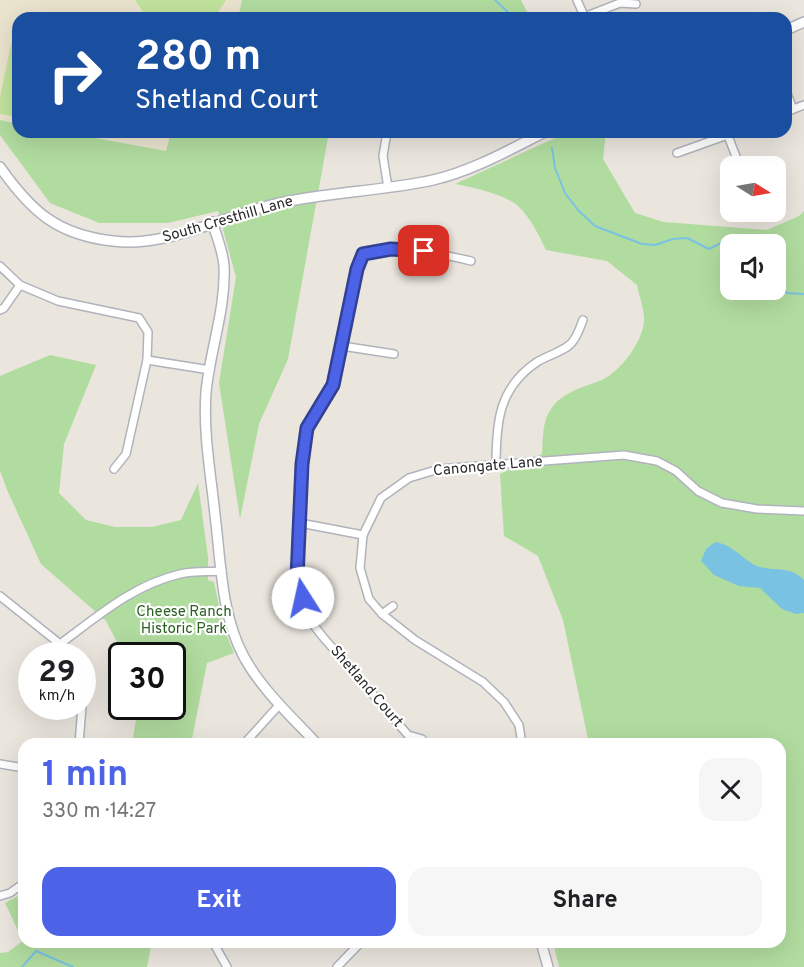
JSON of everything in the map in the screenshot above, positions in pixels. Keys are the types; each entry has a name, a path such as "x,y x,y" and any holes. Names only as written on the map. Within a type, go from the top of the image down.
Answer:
{"street":[{"path":"598,12 620,3 636,4"},
{"path":"386,138 383,156 388,188"},
{"name":"South Cresthill Lane","path":"0,167 36,211 63,228 112,242 149,241 170,237 212,222 291,201 388,188 434,179 469,168 532,138"},
{"path":"677,153 720,138"},
{"path":"729,138 736,156"},
{"path":"212,222 221,248 224,281 205,413 222,571 231,623 243,656 263,685 311,738"},
{"name":"Shetland Court","path":"418,738 408,735 308,618 297,578 302,464 307,428 333,385 357,269 363,254 391,249 424,251 471,261"},
{"path":"0,266 20,285 58,301 139,318 148,332 147,360 126,454 114,469"},
{"path":"0,310 4,308 20,285"},
{"path":"496,466 498,420 506,396 519,377 537,362 573,343 583,320"},
{"path":"342,346 394,354"},
{"path":"147,360 210,369"},
{"name":"Canongate Lane","path":"521,738 519,725 504,702 483,682 415,640 382,614 369,599 360,568 363,535 381,498 409,478 439,469 624,455 657,461 676,471 698,491 722,503 757,509 804,511"},
{"path":"300,523 363,535"},
{"path":"63,642 139,588 181,573 222,571"},
{"path":"0,596 58,642"},
{"path":"382,614 393,606"},
{"path":"249,738 280,704"},
{"path":"79,738 81,720"},
{"path":"0,764 18,767"},
{"path":"0,896 18,887"},
{"path":"216,948 227,967"},
{"path":"337,967 355,948"},
{"path":"543,948 548,967"}],"shaded area":[{"path":"0,0 242,0 239,12 12,12 12,123 0,120"},
{"path":"96,138 169,138 166,151"}],"green space":[{"path":"135,0 226,0 218,12 143,12"},
{"path":"242,0 521,0 527,12 239,12"},
{"path":"12,40 12,116 0,114 0,97"},
{"path":"0,120 12,123 12,138 96,138 166,151 169,138 328,138 288,359 259,424 240,519 219,383 236,277 218,211 168,223 99,223 50,203 0,135"},
{"path":"555,138 605,138 603,159 635,213 664,222 767,230 799,216 804,211 804,967 559,967 554,948 786,948 786,738 588,738 563,620 538,556 504,536 500,474 542,454 546,419 561,398 602,380 623,363 635,347 642,330 644,318 642,304 637,285 607,261 546,250 522,210 512,202 496,195 455,184"},
{"name":"Cheese Ranch Historic Park","path":"50,355 96,365 64,444 59,493 86,520 115,527 152,527 181,520 198,483 208,557 208,580 214,582 224,629 234,653 207,663 192,738 133,738 136,720 186,720 186,642 117,642 106,621 41,564 0,471 0,376"},
{"path":"18,896 18,930 5,903"},
{"path":"18,945 18,948 151,948 147,967 0,967 0,953 8,952"}],"water":[{"path":"715,542 728,547 755,565 789,571 799,576 804,580 804,613 796,614 782,609 760,588 739,586 714,575 701,561 706,549"}],"waterway":[{"path":"495,0 508,12"},
{"path":"552,148 555,168 565,193 578,210 595,226 642,244 655,245 673,239 687,238 709,249 720,244"},
{"path":"786,292 804,294"},
{"path":"22,967 36,951 73,967"}],"route":[{"path":"303,598 297,578 302,464 307,428 333,385 357,269 363,254 391,249 424,251"}]}
